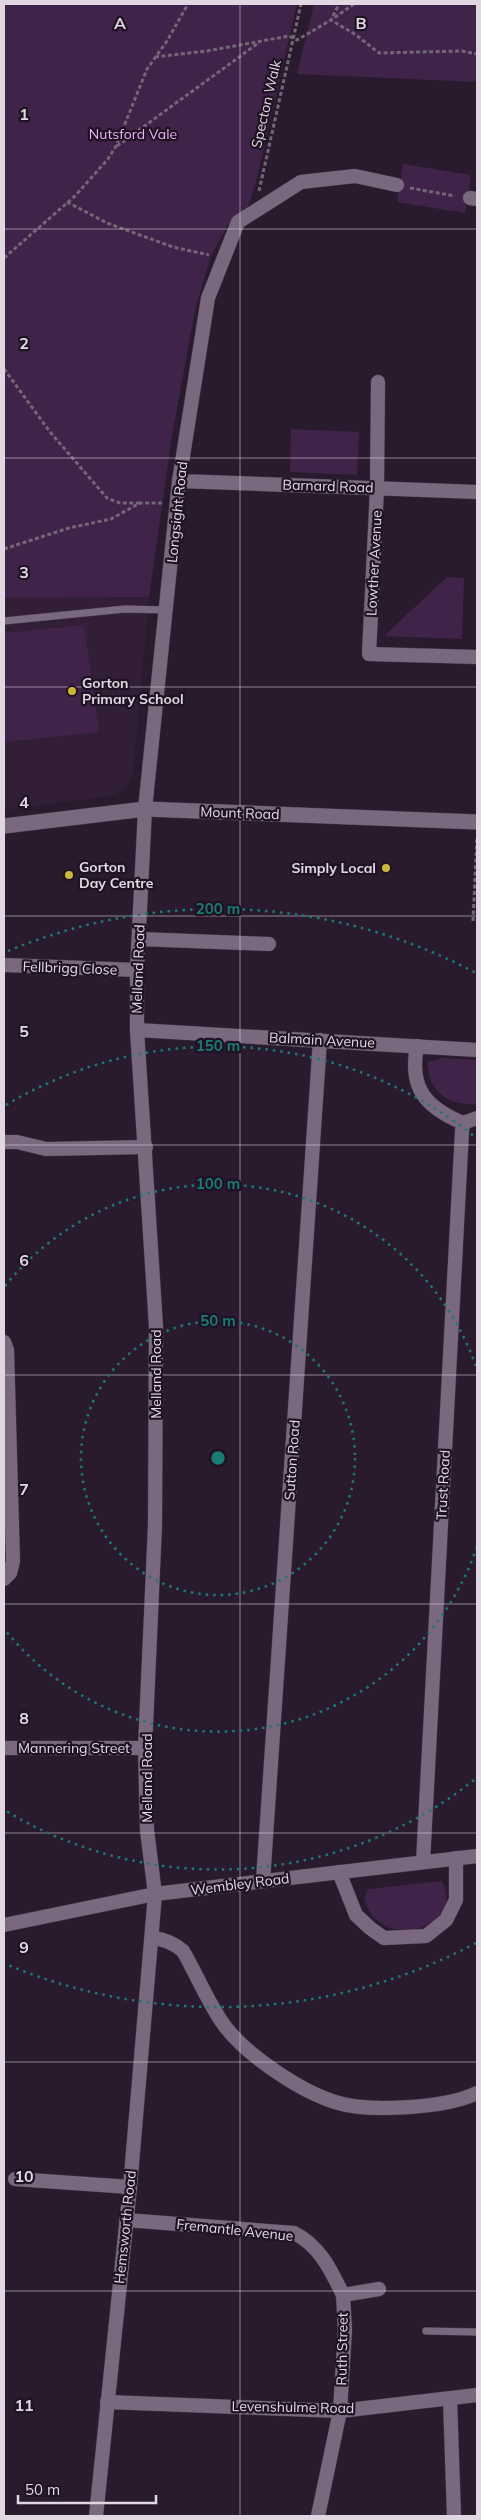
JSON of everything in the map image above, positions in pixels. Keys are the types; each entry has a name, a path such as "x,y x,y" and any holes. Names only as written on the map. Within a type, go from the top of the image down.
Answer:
{"main road":[{"name":"Mount Road","path":"4,826 145,809 477,822"}],"street":[{"path":"255,210 301,182 355,176 397,186"},
{"name":"Longsight Road","path":"145,809 179,481 208,298 238,222 255,210"},
{"name":"Lowther Avenue","path":"378,382 377,488 369,654 477,657"},
{"name":"Barnard Road","path":"179,481 477,492"},
{"name":"Melland Road","path":"145,809 137,970 137,1030 146,1147 156,1356 155,1525 145,1748 147,1830 155,1894 152,1938"},
{"path":"139,939 269,944"},
{"name":"Fellbrigg Close","path":"4,965 137,970"},
{"name":"Balmain Avenue","path":"137,1030 477,1050"},
{"name":"Sutton Road","path":"263,1881 320,1040"},
{"path":"417,1046 414,1075 425,1098 437,1110 463,1123 477,1118"},
{"name":"Trust Road","path":"423,1862 463,1123"},
{"path":"4,1142 17,1142 46,1149 146,1147"},
{"path":"4,1342 7,1350 14,1561 10,1573 4,1579"},
{"name":"Mannering Street","path":"4,1748 145,1748"},
{"name":"Wembley Road","path":"4,1924 155,1894 477,1856"},
{"path":"339,1872 356,1915 370,1928 384,1938 426,1936 446,1920 456,1900 456,1858"},
{"path":"152,1938 162,1938 174,1943 183,1952 224,2025 250,2051 305,2088 336,2103 404,2108 463,2100 477,2093"},
{"name":"Hemsworth Road","path":"96,2516 130,2188 152,1938"},
{"path":"15,2179 130,2188"},
{"name":"Fremantle Avenue","path":"126,2220 294,2233 306,2238 317,2250 331,2269 343,2294"},
{"name":"Ruth Street","path":"318,2516 340,2411 345,2330 343,2294 379,2289"},
{"name":"Levenshulme Road","path":"107,2402 340,2411 450,2399 477,2394"},
{"path":"450,2399 454,2516"}],"lane":[{"path":"4,620 125,609 166,610"},
{"path":"426,2331 477,2332"}],"path":[{"path":"4,258 68,202 94,175 116,146 140,86 155,57 167,41 188,4"},
{"name":"Specton Walk","path":"255,210 301,4"},
{"path":"331,20 339,4"},
{"path":"155,57 289,36 298,40 354,4"},
{"path":"331,20 356,35 379,53 453,50 477,54"},
{"path":"116,146 260,42"},
{"path":"397,186 474,199"},
{"path":"68,202 107,223 173,247 224,259"},
{"path":"4,369 50,432 108,498 120,503 178,503"},
{"path":"4,549 69,528 111,519 140,503"},
{"path":"473,921 477,835"}],"shaded area":[{"name":"Gorton Primary School","path":"149,597 133,773 129,783 119,792 110,796 4,810 4,598"}],"green space":[{"name":"Nutsford Vale","path":"4,4 297,4 256,182 247,210 227,226 211,256 196,306 172,436 149,597 4,598"},
{"path":"314,4 477,4 477,82 297,74"},
{"path":"403,164 471,175 465,213 397,202"},
{"path":"291,429 359,432 357,475 290,472"},
{"path":"447,577 464,578 462,639 384,636"},
{"path":"84,625 99,732 4,742 4,633"},
{"path":"443,1058 477,1060 477,1104 449,1100 436,1089 432,1082 427,1062"},
{"path":"442,1881 446,1898 442,1912 432,1922 418,1928 401,1930 386,1926 372,1915 364,1898 368,1889"}],"place":[{"name":"Gorton Primary School","path":"72,691"},
{"name":"Simply Local","path":"386,868"},
{"name":"Gorton Day Centre","path":"69,875"}]}
